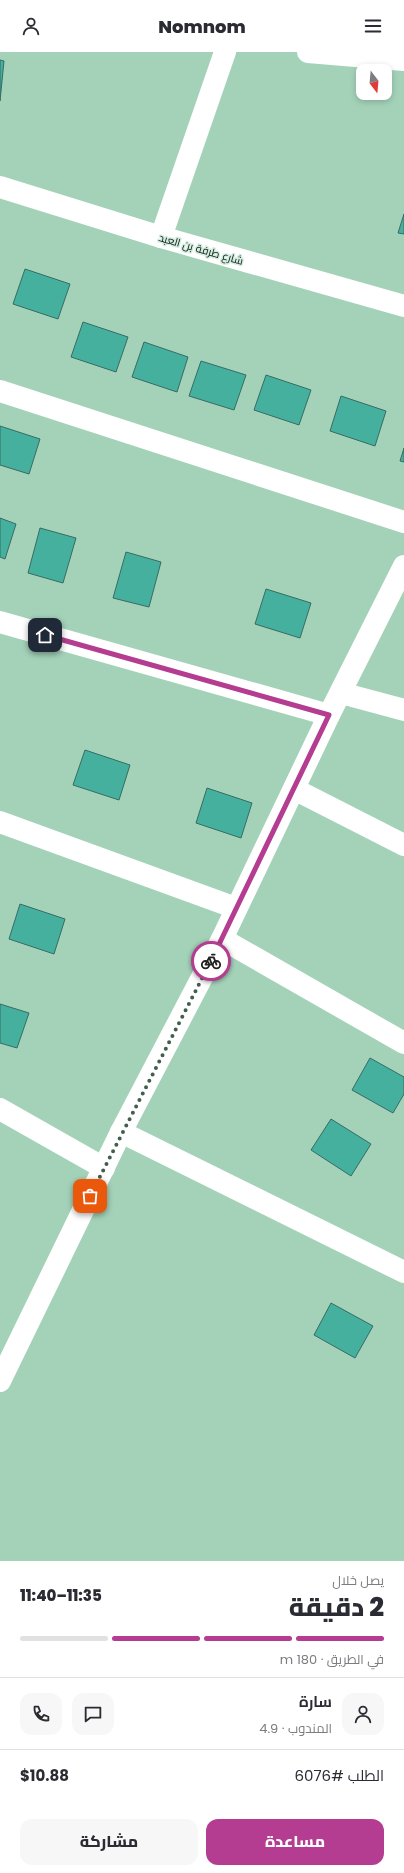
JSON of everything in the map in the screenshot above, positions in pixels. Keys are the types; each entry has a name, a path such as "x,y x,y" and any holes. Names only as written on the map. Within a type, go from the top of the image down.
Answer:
{"street":[{"path":"161,237 225,52"},
{"path":"308,52 404,60"},
{"name":"شارع طرفة بن العبد","path":"0,187 161,237 404,306"},
{"path":"0,392 404,522"},
{"path":"0,1381 121,1132 222,939 329,715 404,566"},
{"path":"0,622 329,715"},
{"path":"341,693 404,710"},
{"path":"294,789 404,845"},
{"path":"0,822 236,908"},
{"path":"222,939 404,1043"},
{"path":"0,1109 104,1168"},
{"path":"121,1132 404,1272"}],"building":[{"path":"0,60 4,61 0,101"},
{"path":"404,214 404,234 398,233"},
{"path":"25,269 70,284 58,319 13,304"},
{"path":"83,322 128,337 116,372 71,357"},
{"path":"144,342 188,357 177,392 132,377"},
{"path":"201,361 246,375 234,410 189,396"},
{"path":"266,375 311,390 299,425 254,410"},
{"path":"341,396 386,411 375,446 330,431"},
{"path":"0,426 40,439 29,474 0,465"},
{"path":"404,448 404,462 400,461"},
{"path":"0,518 16,524 5,559 0,557"},
{"path":"40,528 76,538 63,583 28,573"},
{"path":"126,552 161,562 149,607 113,598"},
{"path":"266,589 311,603 300,638 255,624"},
{"path":"85,750 130,765 119,800 73,785"},
{"path":"207,788 252,803 241,838 196,823"},
{"path":"20,904 65,919 54,954 9,939"},
{"path":"0,1004 29,1013 17,1048 0,1043"},
{"path":"370,1058 404,1077 404,1094 393,1113 352,1090"},
{"path":"331,1119 371,1144 351,1176 311,1150"},
{"path":"331,1303 373,1326 355,1358 314,1335"}],"way so far":[{"path":"90,1196 121,1132 211,961"}],"route":[{"path":"45,635 329,715 211,961"}]}
